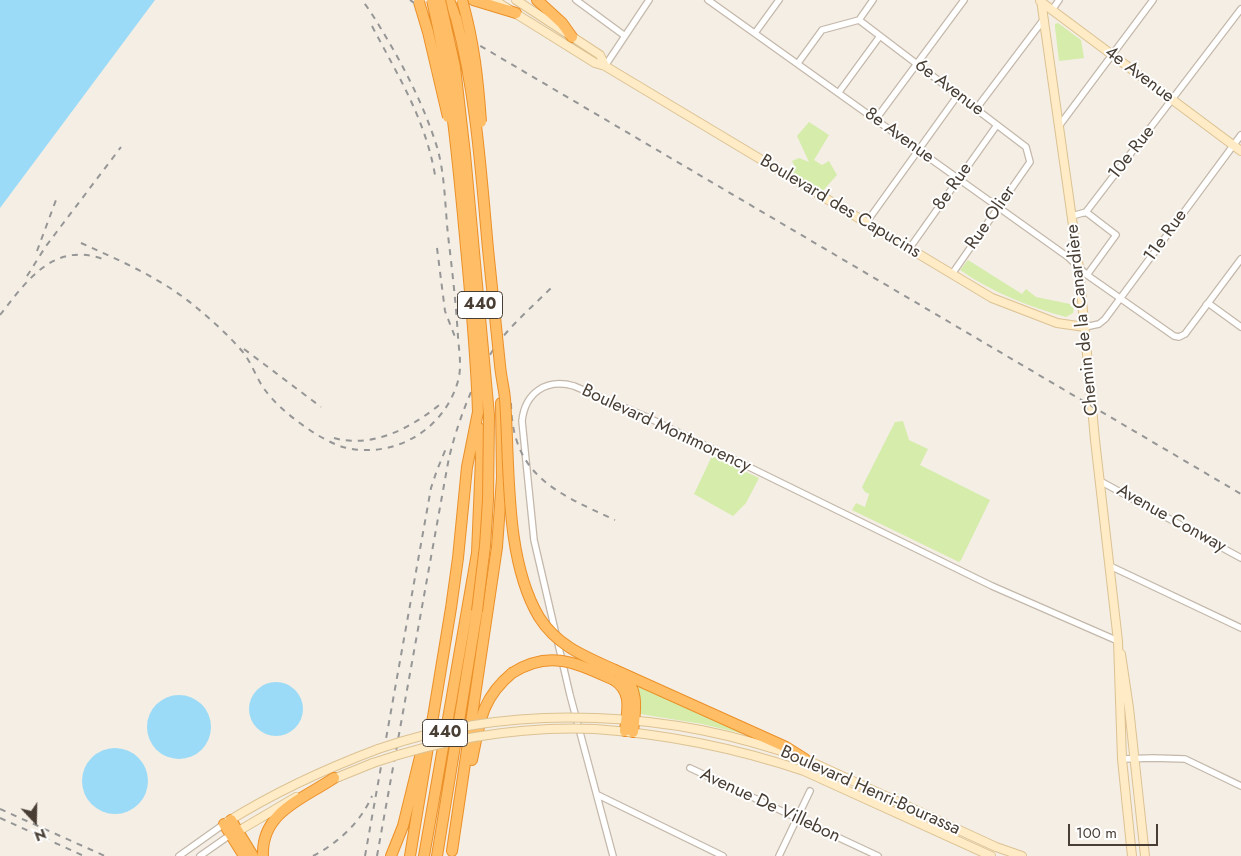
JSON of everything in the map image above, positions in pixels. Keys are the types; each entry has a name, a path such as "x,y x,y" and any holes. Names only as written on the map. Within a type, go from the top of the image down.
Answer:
{"highway":[{"path":"418,0 428,32 458,160"},
{"name":"440","path":"424,856 477,612 476,553 479,526 480,458 476,355 458,160 446,70 432,0"},
{"name":"440","path":"437,856 477,612 485,546 488,500 489,415 456,75 450,39 440,0"},
{"path":"449,0 465,52 484,195 500,367 505,398 510,510 517,552 529,595 546,626 563,644 616,674 786,747 806,759"},
{"path":"462,0 476,64 484,163 484,195"},
{"path":"472,0 516,13"},
{"path":"537,0 562,23 572,37"},
{"path":"452,854 477,612 497,547 502,478 500,367"},
{"path":"410,856 452,608 467,467 478,412"},
{"path":"452,854 482,714 486,702 493,691 512,673 533,662 557,660 581,664 616,674 628,699 629,731"},
{"path":"392,855 411,797 440,671"},
{"path":"263,856 264,835 271,823 286,808 334,778"},
{"path":"227,822 253,856"},
{"path":"234,833 244,856"}],"main road":[{"name":"Boulevard des Capucins","path":"494,0 595,63 605,66 992,298 1057,323 1085,327"},
{"name":"Boulevard des Capucins","path":"516,0 600,56 605,66"},
{"name":"4e Avenue","path":"1040,1 1241,151"},
{"name":"Chemin de la Canardière","path":"1040,1 1079,268 1118,642 1122,710 1122,759 1132,856"},
{"name":"Chemin de la Canardière","path":"1118,642 1124,665 1144,856"},
{"name":"Boulevard Henri-Bourassa","path":"227,822 267,798 302,781 378,749 436,733 496,722 558,717 596,718 630,720 724,734 806,759 996,847 1022,856"},
{"name":"Boulevard Henri-Bourassa","path":"234,833 280,805 334,778 415,750 471,738 524,731 596,729 629,731 709,744 790,766 991,856"}],"street":[{"path":"576,0 586,3 625,36"},
{"path":"605,66 649,0"},
{"path":"755,34 779,0"},
{"path":"798,63 822,30 859,20 873,0"},
{"path":"876,119 964,0"},
{"path":"1052,10 1059,0"},
{"path":"1059,126 1153,0"},
{"name":"8e Avenue","path":"710,1 1068,257 1087,275 1174,336 1179,337 1185,334 1208,303"},
{"name":"10e Rue","path":"1086,212 1241,9"},
{"path":"976,109 1044,19"},
{"name":"6e Avenue","path":"859,20 1026,147 1030,162"},
{"path":"838,92 880,36"},
{"path":"866,223 958,95"},
{"name":"8e Rue","path":"909,248 997,125"},
{"name":"11e Rue","path":"1085,327 1099,324 1105,320 1241,135"},
{"name":"Rue Olier","path":"952,274 1030,162"},
{"path":"1072,216 1086,212 1116,235 1087,275"},
{"path":"1241,259 1208,303 1241,327"},
{"name":"Boulevard Montmorency","path":"613,856 554,630 534,540 522,421 528,400 536,392 547,386 566,384 574,386 651,419 992,586 1118,642"},
{"name":"Avenue Conway","path":"1100,481 1241,558"},
{"path":"1110,566 1241,628"},
{"path":"1122,759 1185,759 1241,786"},
{"name":"Avenue De Villebon","path":"690,768 878,856"},
{"path":"779,856 810,791"},
{"path":"598,795 723,856"},
{"name":"Boulevard Henri-Bourassa","path":"179,856 227,822"},
{"name":"Boulevard Henri-Bourassa","path":"200,856 234,833"}],"green space":[{"path":"1058,23 1081,40 1084,58 1059,61 1055,27 1055,24"},
{"path":"809,122 829,135 814,160 822,165 829,161 837,175 820,194 793,173 795,167 792,161 799,158 809,162 797,136"},
{"path":"968,260 1022,294 1026,289 1036,297 1070,304 1070,306 1074,307 1073,313 1066,317 1038,309 998,292 960,270"},
{"path":"903,421 909,440 928,449 920,465 990,500 959,562 852,510 856,503 865,507 869,494 862,487 895,422"},
{"path":"712,456 759,478 746,503 733,516 694,494"},
{"path":"634,680 741,729 740,733 702,724 640,714"}],"water":[{"path":"0,0 155,0 0,208"},
{"path":"276,682 286,684 295,690 301,699 303,709 301,719 295,728 286,734 276,736 266,734 257,728 251,719 249,709 251,699 257,690 266,684"},
{"path":"179,695 191,697 202,704 209,715 211,727 209,739 202,750 191,757 179,759 167,757 156,750 149,739 147,727 149,715 156,704 167,697"},
{"path":"115,748 127,751 138,758 145,769 148,781 145,793 138,804 127,811 115,814 103,811 92,804 85,793 82,781 85,769 92,758 103,751"}],"railway":[{"path":"81,243 156,279 197,308 242,351 271,398 300,423 323,438 343,447 361,450 380,449 414,438 428,427 441,414 451,399 460,370 442,168 433,134 412,85 386,36 362,0"},
{"path":"410,0 450,28 1241,494"},
{"path":"372,26 418,116 435,175"},
{"path":"27,276 46,246 121,147"},
{"path":"37,251 56,200"},
{"path":"437,248 445,311 455,337"},
{"path":"0,315 31,278 55,260 69,256 85,255 103,259"},
{"path":"377,856 451,449 474,384 490,355 510,328 551,288"},
{"path":"244,349 321,407"},
{"path":"334,438 363,441 392,434 419,420 443,402"},
{"path":"511,403 513,428 520,448 529,465 542,479 574,501 615,520"},
{"path":"365,856 431,488 447,446"},
{"path":"313,856 331,845 355,823 372,796"},
{"path":"0,809 105,856"},
{"path":"0,818 84,856"}]}
